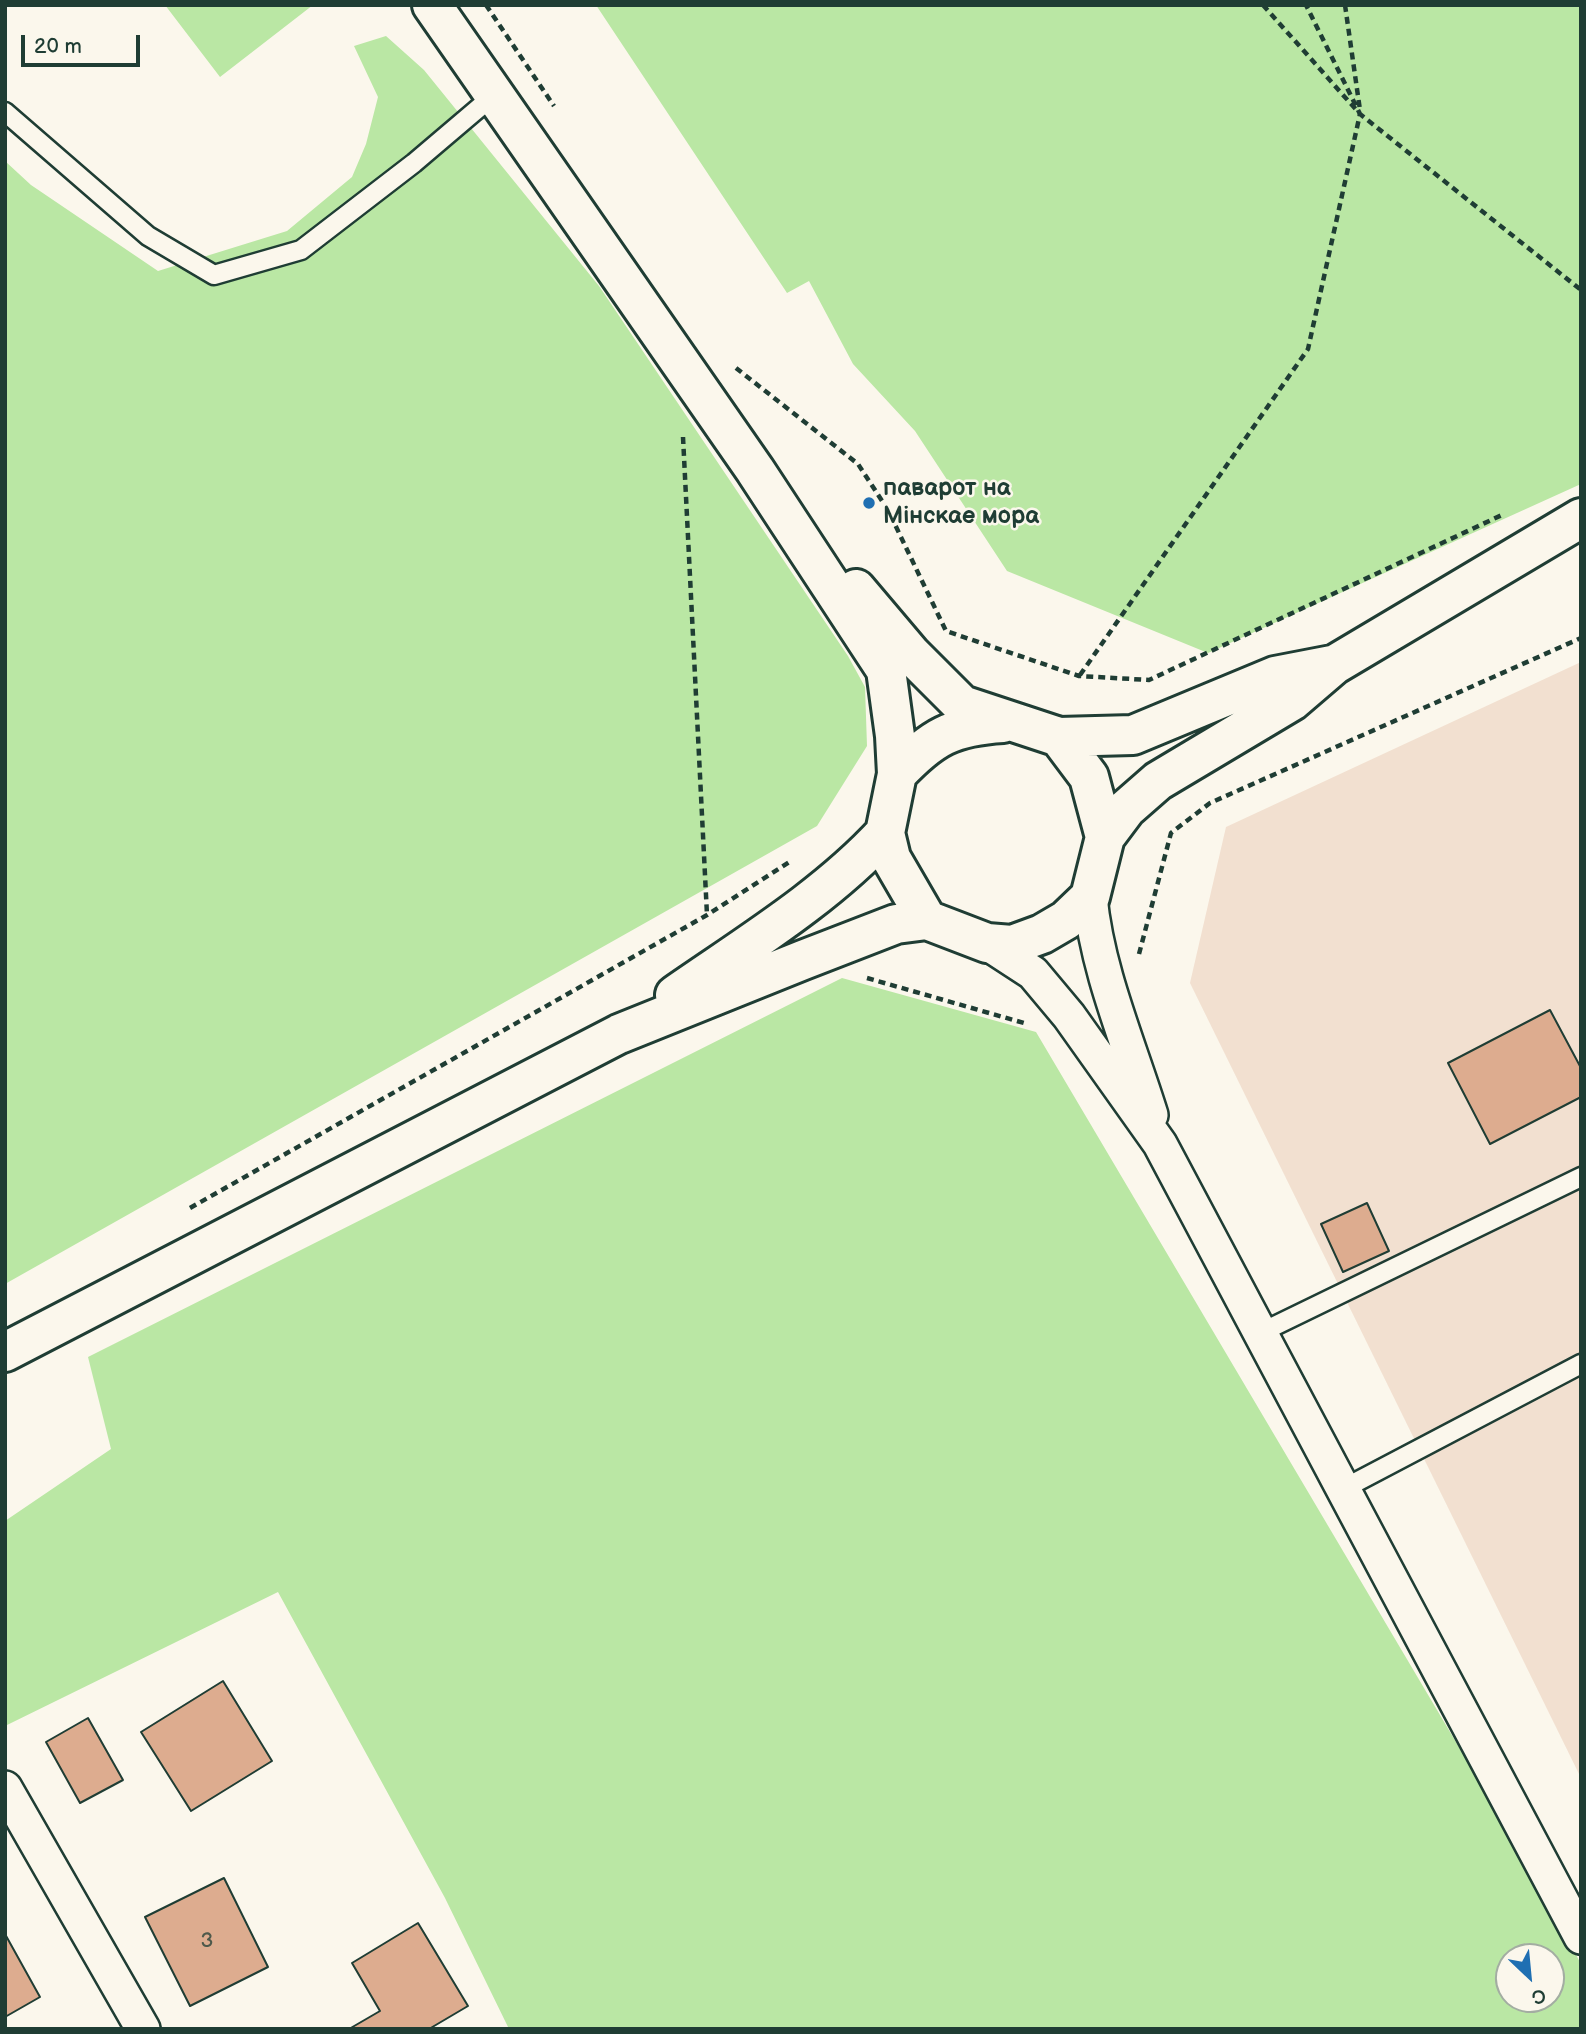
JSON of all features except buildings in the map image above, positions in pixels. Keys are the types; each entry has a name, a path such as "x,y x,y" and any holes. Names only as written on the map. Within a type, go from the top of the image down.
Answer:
{"street":[{"path":"432,5 755,470 886,670 897,774 886,833 891,858 928,920"},
{"path":"755,470 911,654 962,705 1012,722 1059,737 1133,736 1275,676 1334,664"},
{"path":"1160,1144 1112,995 1093,923 1090,897 1105,837 1126,809 1158,782 1292,701 1334,664 1581,519"},
{"path":"897,774 935,737 969,725 1012,722"},
{"path":"1059,737 1089,777 1105,837"},
{"path":"619,1034 785,918 866,854 886,833"},
{"path":"987,943 1012,945 1042,934 1066,920 1090,897"},
{"path":"5,1352 619,1034 896,924 928,920 987,943 1033,973 1069,1016 1160,1144 1581,1937"},
{"path":"5,1788 143,2029"}],"lane":[{"path":"5,113 148,236 214,275 301,250 414,163 494,95"},
{"path":"1260,1333 1581,1177"},
{"path":"1343,1489 1581,1364"}],"path":[{"path":"486,5 561,116"},
{"path":"1263,5 1360,114 1581,290"},
{"path":"1306,5 1360,114"},
{"path":"1079,676 1308,349 1360,114 1345,5"},
{"path":"730,364 858,464 888,510 946,631 1079,676 1149,680 1507,513"},
{"path":"683,432 708,915"},
{"path":"1138,959 1171,834 1210,803 1581,638"},
{"path":"187,1209 708,915 793,860"},
{"path":"863,977 1035,1026"}],"shaded area":[{"path":"1581,662 1581,1778 1190,983 1226,827"}],"green space":[{"path":"165,5 313,5 220,77"},
{"path":"596,5 1581,5 1581,484 1208,653 1007,571 915,431 853,364 809,281 787,293"},
{"path":"386,36 424,70 599,286 848,656 865,687 867,746 817,826 5,1284 5,161 31,185 158,271 287,231 352,177 366,144 378,97 354,46"},
{"path":"842,978 1036,1032 1521,1852 1581,1964 1581,2029 509,2029 445,1898 278,1592 5,1726 5,1521 111,1449 88,1357"}],"place":[{"name":"паварот на Мінскае мора","path":"869,503"}]}
